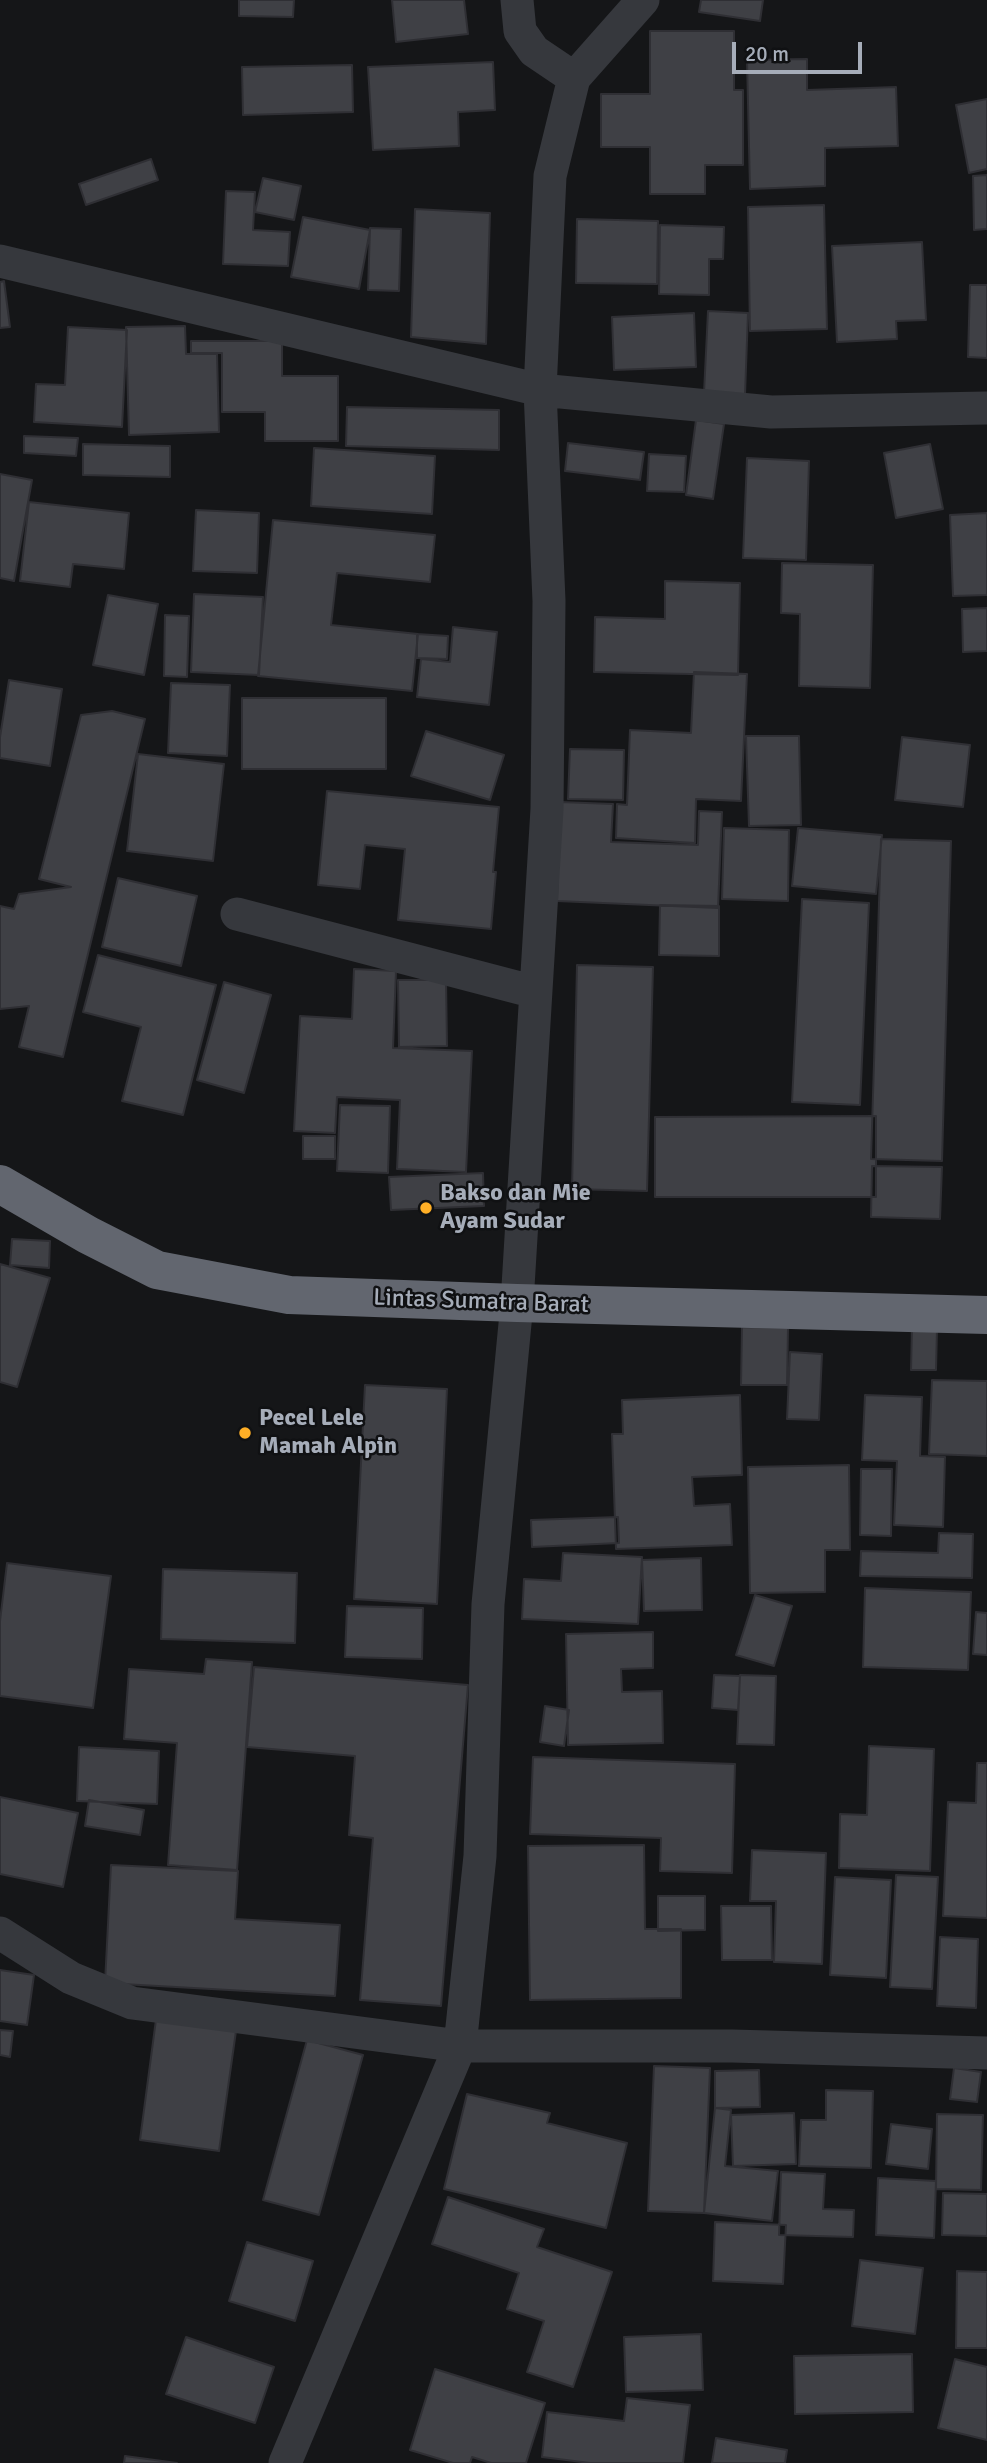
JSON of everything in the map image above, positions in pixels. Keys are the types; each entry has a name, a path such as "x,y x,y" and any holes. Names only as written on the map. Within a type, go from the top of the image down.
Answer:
{"highway":[{"name":"Lintas Sumatra Barat","path":"0,1185 157,1270 289,1295 987,1315"}],"street":[{"path":"517,0 520,31 534,51 574,78"},
{"path":"285,2463 460,2046 480,1856 488,1604 517,1303 547,809 549,601 540,390 550,176 574,78 643,0"},
{"path":"0,261 540,390 771,412 987,408"},
{"path":"237,914 534,992"},
{"path":"0,1933 71,1978 132,2003 460,2046 732,2046 987,2053"}],"building":[{"path":"239,0 294,0 293,17 239,16"},
{"path":"392,0 464,0 468,34 396,42"},
{"path":"701,0 763,0 760,21 699,12"},
{"path":"650,31 734,31 734,90 743,90 743,165 705,165 705,194 650,194 650,147 601,147 601,94 650,94"},
{"path":"807,59 807,90 896,87 898,146 825,148 825,186 750,189 747,60"},
{"path":"493,62 495,110 458,112 459,146 373,150 368,67"},
{"path":"352,65 353,112 243,115 242,67"},
{"path":"987,99 987,169 969,173 956,105"},
{"path":"151,159 158,180 86,205 79,184"},
{"path":"987,175 987,229 974,230 973,176"},
{"path":"263,178 301,186 294,220 255,212"},
{"path":"226,191 255,192 253,230 290,232 288,266 223,264"},
{"path":"824,205 827,329 750,331 748,207"},
{"path":"415,209 490,213 486,344 411,337"},
{"path":"303,217 370,230 359,289 291,277"},
{"path":"577,219 658,221 657,284 576,283"},
{"path":"660,225 724,227 723,259 709,259 709,295 659,294"},
{"path":"370,228 401,229 399,291 368,290"},
{"path":"922,242 926,320 896,321 897,339 837,342 832,246"},
{"path":"4,281 10,327 0,328 0,282"},
{"path":"970,285 987,285 987,358 968,357"},
{"path":"708,311 748,313 745,395 704,393"},
{"path":"694,313 696,367 614,370 612,317"},
{"path":"185,326 186,354 217,354 219,432 129,435 126,327"},
{"path":"68,327 127,330 122,427 34,422 36,384 65,385"},
{"path":"191,341 282,341 282,376 338,376 338,441 265,441 265,412 222,412 222,353 191,353"},
{"path":"347,407 499,410 499,450 346,446"},
{"path":"696,420 724,424 713,499 686,495"},
{"path":"24,436 78,438 76,456 24,453"},
{"path":"568,443 644,452 640,480 565,471"},
{"path":"83,444 170,446 170,477 83,475"},
{"path":"930,444 943,509 896,518 884,453"},
{"path":"314,448 435,456 432,514 311,506"},
{"path":"649,454 686,456 684,492 647,491"},
{"path":"747,458 809,461 806,560 743,558"},
{"path":"0,474 32,480 14,581 0,578"},
{"path":"29,502 129,513 124,569 73,564 70,587 20,581"},
{"path":"196,510 259,513 257,573 193,571"},
{"path":"987,513 987,595 953,596 950,515"},
{"path":"273,520 435,535 430,582 337,573 331,625 418,634 412,691 258,676"},
{"path":"782,563 873,565 870,688 799,686 800,614 781,613"},
{"path":"665,581 740,583 738,675 594,672 595,617 665,619"},
{"path":"194,594 263,597 259,675 191,672"},
{"path":"108,595 158,604 144,675 93,665"},
{"path":"987,608 987,651 963,652 962,609"},
{"path":"165,615 189,616 187,677 164,676"},
{"path":"453,627 497,632 489,705 417,697 421,659 450,662"},
{"path":"417,634 448,636 447,659 417,658"},
{"path":"694,672 747,674 741,801 696,799 695,843 616,838 617,804 627,805 630,730 691,733"},
{"path":"9,680 62,689 50,766 0,758 0,737"},
{"path":"171,683 230,685 227,756 168,753"},
{"path":"242,698 386,698 386,769 242,769"},
{"path":"112,711 145,719 63,1057 19,1047 29,1006 0,1009 0,906 14,909 19,894 71,887 39,879 81,715"},
{"path":"426,731 504,755 490,800 411,776"},
{"path":"746,736 799,736 801,825 749,826"},
{"path":"902,737 970,745 963,807 895,800"},
{"path":"570,749 624,750 623,800 568,799"},
{"path":"138,754 224,764 213,861 127,851"},
{"path":"327,791 499,807 491,929 398,920 405,849 365,845 360,889 318,885"},
{"path":"560,802 613,804 611,842 698,845 699,811 722,812 718,908 557,901"},
{"path":"724,828 789,830 788,901 722,899"},
{"path":"798,828 882,835 876,894 792,886"},
{"path":"881,839 951,841 942,1161 871,1159"},
{"path":"118,878 197,896 181,966 102,947"},
{"path":"802,899 869,903 860,1105 792,1102"},
{"path":"660,905 719,906 719,956 659,955"},
{"path":"98,955 216,985 183,1115 122,1101 141,1027 83,1012"},
{"path":"577,965 653,967 647,1191 572,1189"},
{"path":"354,969 396,971 393,1048 472,1051 466,1172 397,1169 400,1100 337,1097 335,1133 294,1131 300,1016 352,1019"},
{"path":"398,980 446,980 447,1046 399,1047"},
{"path":"224,982 271,995 244,1093 197,1080"},
{"path":"340,1105 390,1106 388,1173 337,1171"},
{"path":"876,1116 876,1197 655,1197 655,1117"},
{"path":"303,1136 335,1136 335,1159 303,1159"},
{"path":"872,1166 942,1167 940,1219 871,1217"},
{"path":"483,1173 484,1206 391,1210 389,1177"},
{"path":"12,1239 50,1241 49,1268 10,1265"},
{"path":"0,1264 50,1278 17,1387 0,1382"},
{"path":"742,1327 788,1328 787,1385 741,1385"},
{"path":"912,1327 937,1329 936,1370 911,1370"},
{"path":"790,1352 822,1354 819,1420 787,1419"},
{"path":"932,1380 987,1381 987,1456 929,1454"},
{"path":"365,1385 447,1389 437,1604 354,1599"},
{"path":"740,1395 742,1475 692,1477 694,1506 730,1504 732,1545 616,1549 612,1434 623,1434 622,1400"},
{"path":"865,1395 922,1397 920,1456 945,1457 943,1527 894,1525 897,1461 862,1460"},
{"path":"849,1465 850,1550 825,1550 825,1592 750,1593 748,1467"},
{"path":"861,1469 892,1469 891,1536 860,1535"},
{"path":"618,1517 619,1543 532,1547 531,1520"},
{"path":"939,1533 973,1534 972,1578 860,1576 861,1551 938,1553"},
{"path":"563,1553 642,1557 638,1624 522,1619 524,1579 561,1581"},
{"path":"701,1558 702,1610 644,1611 642,1560"},
{"path":"7,1563 111,1576 93,1708 0,1696 0,1621"},
{"path":"163,1569 297,1573 295,1643 161,1639"},
{"path":"865,1588 971,1592 968,1670 863,1667"},
{"path":"755,1595 792,1606 774,1666 736,1655"},
{"path":"347,1606 423,1608 422,1659 345,1657"},
{"path":"976,1612 987,1613 987,1655 973,1654"},
{"path":"653,1632 653,1668 621,1669 622,1692 662,1691 663,1743 568,1745 566,1634"},
{"path":"206,1659 252,1662 237,1870 168,1865 177,1743 124,1739 129,1669 204,1674"},
{"path":"254,1667 468,1685 441,2006 360,2000 373,1838 349,1835 355,1756 247,1747"},
{"path":"714,1675 740,1676 738,1710 712,1708"},
{"path":"740,1675 776,1676 774,1745 737,1744"},
{"path":"545,1706 569,1710 564,1746 540,1742"},
{"path":"869,1746 934,1749 930,1871 839,1868 840,1814 867,1815"},
{"path":"79,1747 159,1751 157,1804 77,1801"},
{"path":"533,1757 735,1764 732,1873 660,1871 661,1838 530,1834"},
{"path":"977,1763 987,1763 987,1918 943,1916 948,1802 976,1803"},
{"path":"0,1797 78,1813 63,1887 0,1874"},
{"path":"89,1800 144,1810 140,1835 85,1826"},
{"path":"644,1845 645,1929 681,1929 681,1998 530,2000 528,1846"},
{"path":"752,1850 826,1853 822,1964 774,1962 776,1901 750,1901"},
{"path":"111,1865 238,1871 235,1919 340,1925 335,1996 105,1983"},
{"path":"896,1875 938,1877 932,1989 890,1987"},
{"path":"835,1877 891,1880 886,1978 830,1975"},
{"path":"658,1896 705,1896 705,1930 658,1931"},
{"path":"721,1906 771,1906 772,1960 722,1960"},
{"path":"940,1937 978,1939 976,2008 937,2006"},
{"path":"0,1970 34,1975 27,2025 0,2021"},
{"path":"157,2012 237,2024 219,2151 140,2140"},
{"path":"0,2030 13,2031 10,2057 0,2055"},
{"path":"307,2040 363,2055 319,2215 263,2200"},
{"path":"654,2066 710,2068 704,2213 648,2211"},
{"path":"954,2068 981,2072 977,2102 950,2099"},
{"path":"759,2070 760,2107 715,2108 715,2071"},
{"path":"826,2090 873,2091 871,2168 799,2166 801,2120 826,2120"},
{"path":"467,2094 550,2113 547,2123 627,2143 606,2228 444,2189"},
{"path":"715,2108 731,2110 725,2166 778,2171 772,2221 704,2213"},
{"path":"794,2113 796,2164 733,2166 731,2115"},
{"path":"937,2114 983,2115 981,2190 936,2189"},
{"path":"891,2124 932,2129 928,2169 886,2164"},
{"path":"781,2172 825,2174 823,2209 854,2210 853,2237 779,2235"},
{"path":"878,2178 936,2181 934,2238 876,2235"},
{"path":"943,2193 987,2194 987,2236 942,2235"},
{"path":"448,2197 544,2229 537,2247 612,2272 573,2387 527,2372 544,2321 507,2309 519,2273 432,2244"},
{"path":"715,2222 786,2225 783,2284 713,2281"},
{"path":"247,2242 313,2261 295,2321 229,2301"},
{"path":"860,2260 923,2268 915,2334 852,2326"},
{"path":"957,2271 987,2272 987,2348 956,2348"},
{"path":"701,2334 703,2390 626,2392 624,2337"},
{"path":"186,2337 274,2367 255,2423 166,2394"},
{"path":"912,2354 913,2412 795,2414 794,2356"},
{"path":"955,2359 987,2367 987,2440 938,2428"},
{"path":"435,2369 545,2403 526,2463 491,2463 472,2457 470,2463 453,2463 410,2450"},
{"path":"627,2398 690,2405 683,2463 590,2463 542,2457 547,2412 624,2421"},
{"path":"716,2438 787,2450 785,2463 712,2463"},
{"path":"125,2456 177,2463 124,2463"}],"place":[{"name":"Bakso dan Mie Ayam Sudar","path":"426,1208"},
{"name":"Pecel Lele Mamah Alpin","path":"245,1433"}]}
